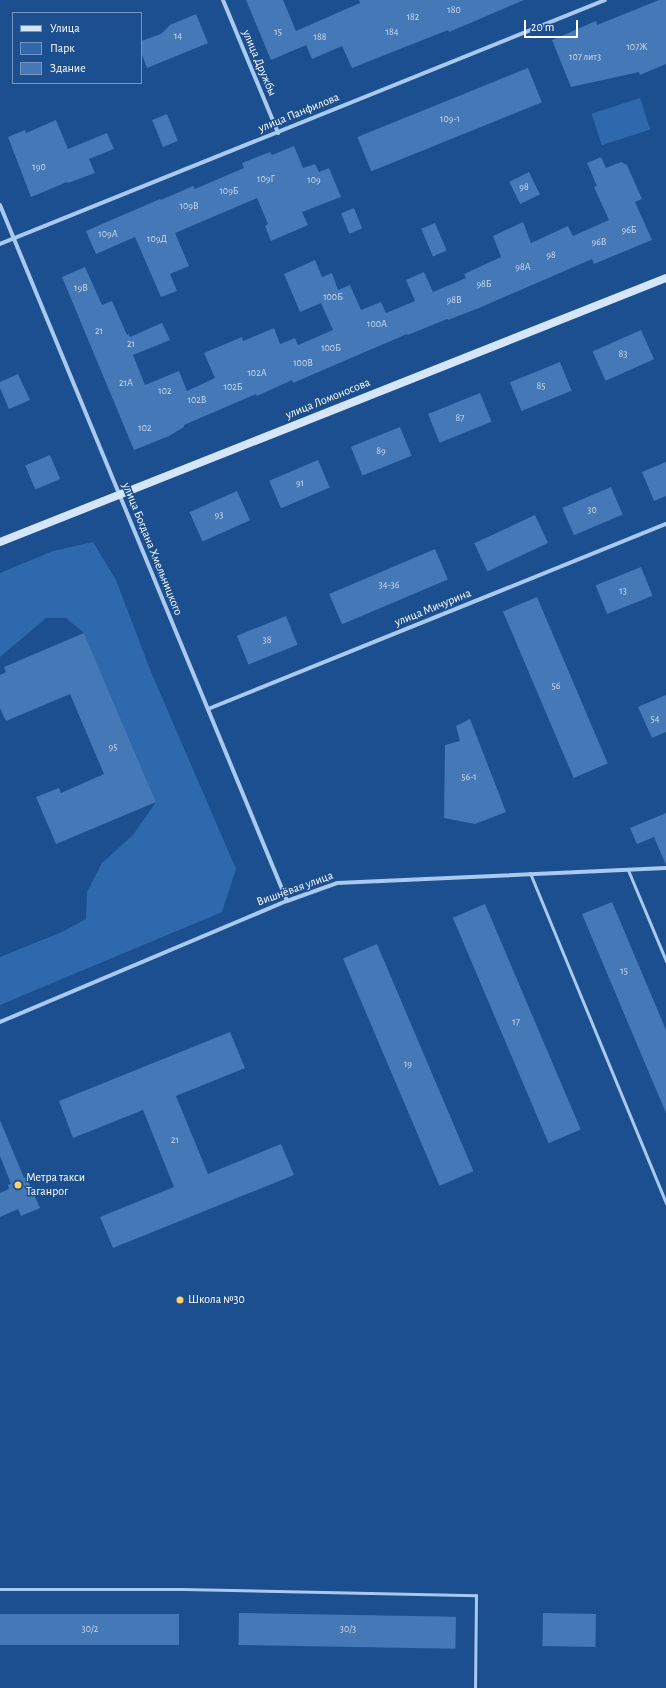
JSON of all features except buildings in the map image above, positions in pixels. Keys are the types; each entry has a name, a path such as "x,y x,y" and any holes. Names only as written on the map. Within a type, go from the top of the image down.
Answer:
{"street":[{"name":"улица Дружбы","path":"223,0 278,133"},
{"name":"улица Панфилова","path":"0,244 278,133 604,0"},
{"name":"улица Богдана Хмельницкого","path":"0,205 287,900"},
{"name":"улица Ломоносова","path":"0,542 666,278"},
{"name":"улица Мичурина","path":"208,709 666,524"},
{"name":"Вишнёвая улица","path":"0,1022 287,900 337,883 666,868"}],"lane":[{"path":"628,870 666,961"},
{"path":"530,873 666,1203"},
{"path":"662,1193 666,1191"},
{"path":"0,1589 182,1589 476,1595 475,1688"}],"green space":[{"path":"640,98 650,129 602,145 591,114"},
{"path":"93,542 116,580 151,672 236,869 222,912 0,1005 0,957 62,932 86,919 87,892 102,863 133,835 156,802 84,633 66,618 46,618 0,657 0,573 53,551"}],"place":[{"name":"Метра такси Таганрог","path":"18,1185"},
{"name":"Школа №30","path":"180,1300"}]}
